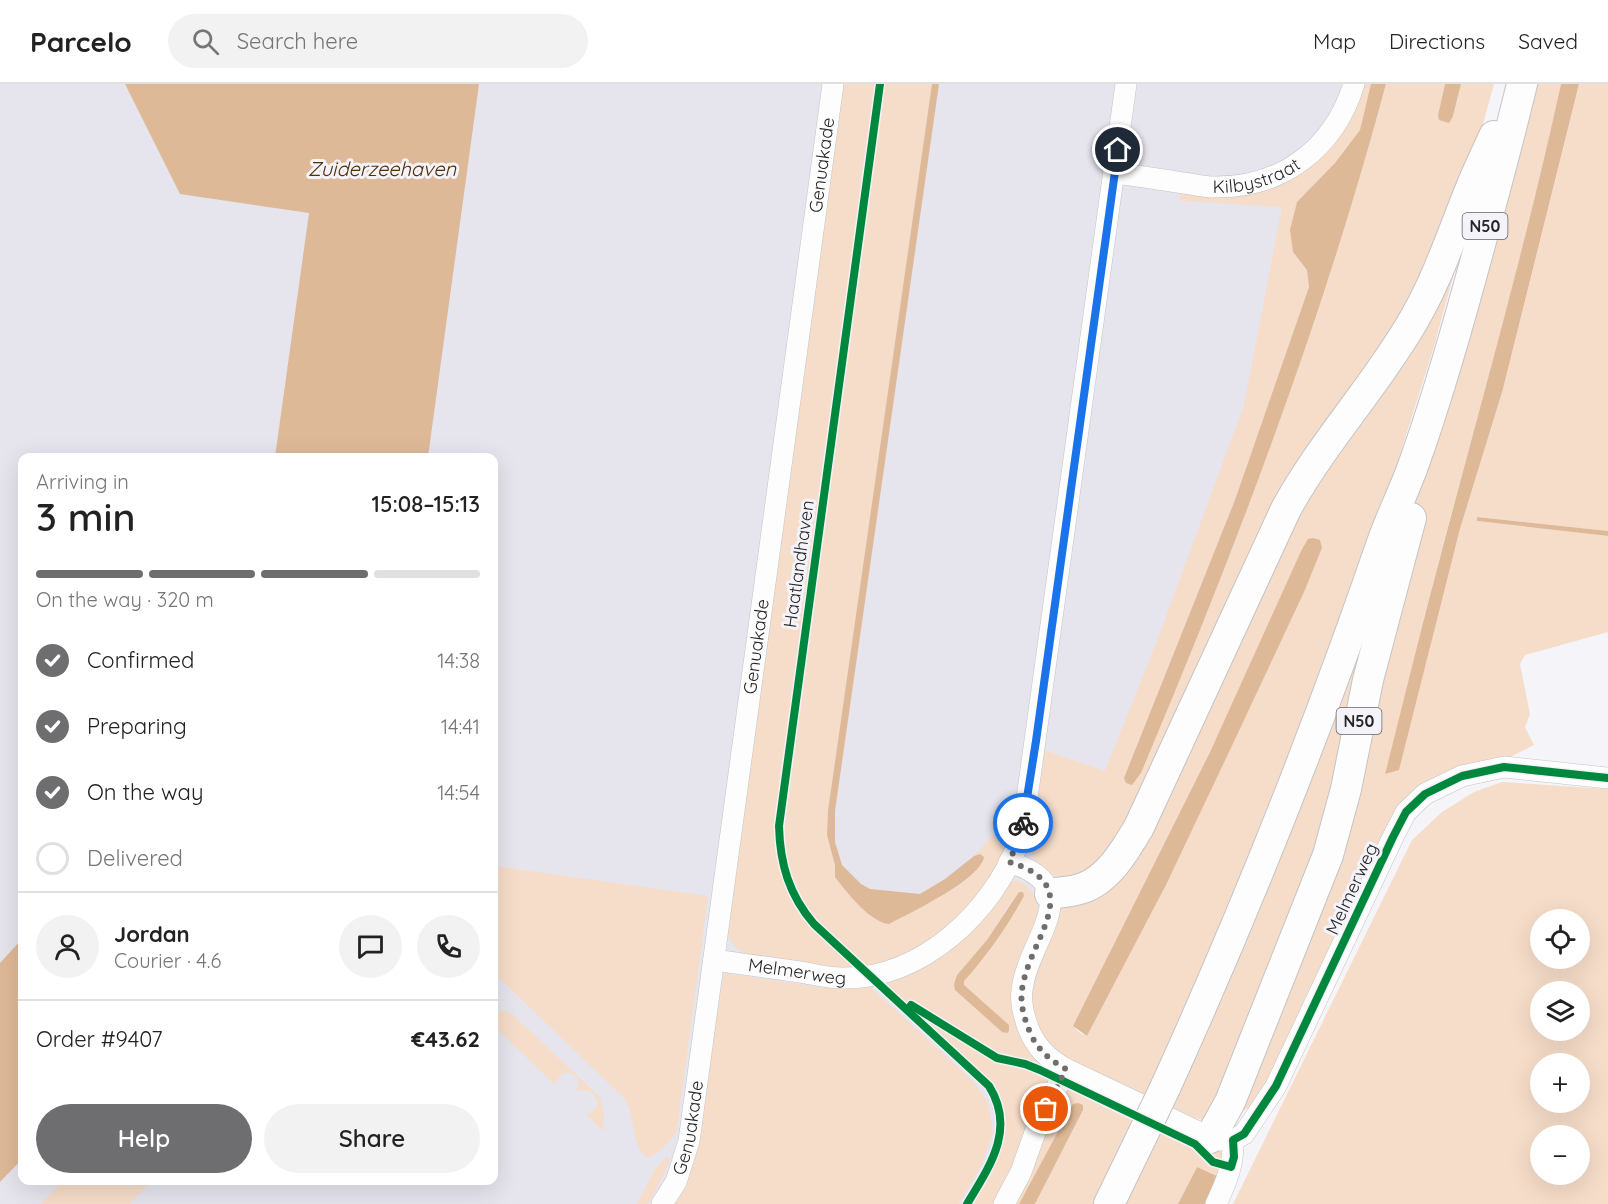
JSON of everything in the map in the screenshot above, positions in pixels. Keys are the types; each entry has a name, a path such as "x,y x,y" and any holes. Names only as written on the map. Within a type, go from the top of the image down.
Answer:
{"highway":[{"name":"N50","path":"1385,536 1401,466 1444,325 1507,84"},
{"name":"N50","path":"1109,1204 1226,951 1322,714 1385,536 1413,466 1446,366 1491,206 1522,84"},
{"name":"N50","path":"1050,894 1076,890 1096,881 1107,872 1130,842 1151,803 1296,490 1323,448 1392,356 1426,300 1494,136"},
{"name":"N50","path":"1222,1139 1230,1102 1328,855 1346,789 1381,626 1446,388 1446,366"}],"street":[{"name":"Genuakade","path":"662,1204 676,1182 689,1141 833,84"},
{"name":"Melmerweg","path":"714,960 841,978 894,969 914,960 950,938 988,897 1009,862 1019,839 1028,791 1126,84"},
{"name":"Kilbystraat","path":"1114,172 1214,187 1253,184 1288,170 1325,140 1347,107 1354,84"},
{"name":"Melmerweg","path":"1222,1139 1245,1134 1276,1086 1393,837 1407,812 1425,794 1462,776 1504,767 1608,778"},
{"path":"1009,862 1038,874 1050,894 1051,907 1048,918 1024,982 1023,1009 1031,1035 1046,1056 1066,1069 1222,1139 1234,1157 1216,1204"},
{"path":"1004,1204 1021,1172 1037,1127 1066,1069"}],"shaded area":[{"path":"0,84 1380,84 1093,1004 1032,1086 986,1204 0,1204"},
{"path":"842,84 932,84 828,811 827,835 835,865 835,877 867,913 889,924 943,895 970,876 980,866 984,857 981,854 974,856 993,835 1007,851 976,902 963,916 932,939 897,958 878,964 859,968 828,969 745,953 735,947 727,934"},
{"path":"1362,84 1371,84 1360,130 1335,163 1297,202 1293,252 1307,270 1309,287 1235,500 1124,778 1126,783 1132,784 1141,773 1276,433 1334,260 1386,84 1445,84 1438,115 1453,116 1461,84 1494,84 1466,186 1377,366 1118,852 1068,882 1043,867 1026,845 1041,749 1105,771 1157,641 1244,405 1282,207 1181,201 1179,191 1267,187"},
{"path":"1533,84 1561,84 1520,260 1385,774 1399,769 1460,529 1503,389 1579,84 1608,84 1608,531 1478,517 1477,521 1608,536 1608,632 1525,655 1520,664 1530,714 1525,727 1534,745 1506,759 1418,792 1262,1098 1237,1114 1216,1120 1193,1118 1165,1109 1286,835"},
{"path":"1476,193 1433,350 1358,587 1269,823 1145,1100 1064,1061 1032,1025 1031,984 1063,901 1092,892 1300,490","holes":["1322,548 1305,590 1166,885 1087,1036 1080,1033 1073,1026 1210,752 1301,551"]},
{"path":"1502,782 1608,789 1608,1204 1233,1204 1412,840 1442,812 1474,792"},
{"path":"498,867 708,896 677,1130 668,1143 654,1155 645,1157 640,1150 631,1114 624,1098 498,977"},
{"path":"1014,881 1024,884 1034,896 1037,906 1038,917 1015,1020 1022,1040 1046,1068 1044,1069 1031,1063 996,1056 912,1003 899,1000 883,986 883,980","holes":["1024,896 996,942 964,981 964,985 1007,1033 1002,1032 956,990 954,984 957,975 987,940 1013,899"]},
{"path":"724,973 825,988 868,985 972,1080 988,1102 993,1133 981,1166 959,1204 671,1204 703,1089"},
{"path":"906,1006 912,1007 994,1060 1032,1069 1051,1077 996,1204 970,1204 990,1170 1001,1143 1002,1114 996,1096 970,1062"},
{"path":"498,1012 512,1014 600,1097 604,1115 603,1131 586,1114 592,1112 598,1104 594,1093 585,1090 577,1091 579,1082 570,1073 562,1074 554,1084 498,1030"},
{"path":"1070,1087 1133,1118 1094,1204 1035,1204 1083,1110 1042,1163 1019,1204 1008,1204 1062,1092"},
{"path":"1159,1123 1224,1151 1217,1176 1197,1167 1178,1204 1120,1204"},
{"path":"667,1156 670,1159 648,1204 637,1204 655,1169"},
{"path":"59,1185 148,1185 129,1204 41,1204"}],"water":[{"name":"Zuiderzeehaven","path":"125,84 479,84 429,453 276,453 309,213 180,194"},
{"path":"932,84 939,84 835,811 835,842 842,865 861,884 870,889 920,894 945,879 974,856 980,854 984,857 980,866 958,885 889,924 867,913 835,877 835,865 827,835 828,811"},
{"path":"1371,84 1386,84 1334,260 1276,433 1141,773 1132,785 1126,783 1124,778 1235,500 1309,287 1307,270 1293,252 1290,230 1297,202 1335,163 1360,130"},
{"path":"1445,84 1461,84 1449,123 1439,120 1438,115"},
{"path":"1561,84 1579,84 1503,389 1460,529 1399,770 1385,774 1519,260"},
{"path":"1477,517 1608,531 1608,536 1477,521"},
{"path":"1308,539 1320,540 1322,548 1305,590 1166,885 1087,1036 1073,1026 1210,752 1301,551"},
{"path":"1019,892 1023,892 1024,896 1011,919 964,981 964,985 1009,1025 1007,1033 1002,1032 955,990 954,984 957,975 987,940"},
{"path":"18,943 18,1163 0,1182 0,963"},
{"path":"1073,1104 1083,1105 1083,1110 1035,1204 1019,1204"},
{"path":"1197,1167 1217,1176 1205,1204 1178,1204"}],"cycle path":[{"name":"Haatlandhaven","path":"880,84 779,826 781,853 792,890 814,924 989,1086 997,1102 1000,1132 991,1161 967,1204"},
{"path":"911,1005 997,1058 1040,1070 1195,1144 1213,1162 1231,1167 1234,1157 1233,1140 1244,1134 1276,1086 1406,812 1425,794 1462,776 1504,767 1608,778"}],"way so far":[{"path":"1023,823 1009,862 1038,874 1048,888 1051,900 1048,918 1024,982 1022,991 1024,1019 1031,1035 1046,1056 1066,1069 1046,1109"}],"route":[{"path":"1023,823 1118,150"}]}
